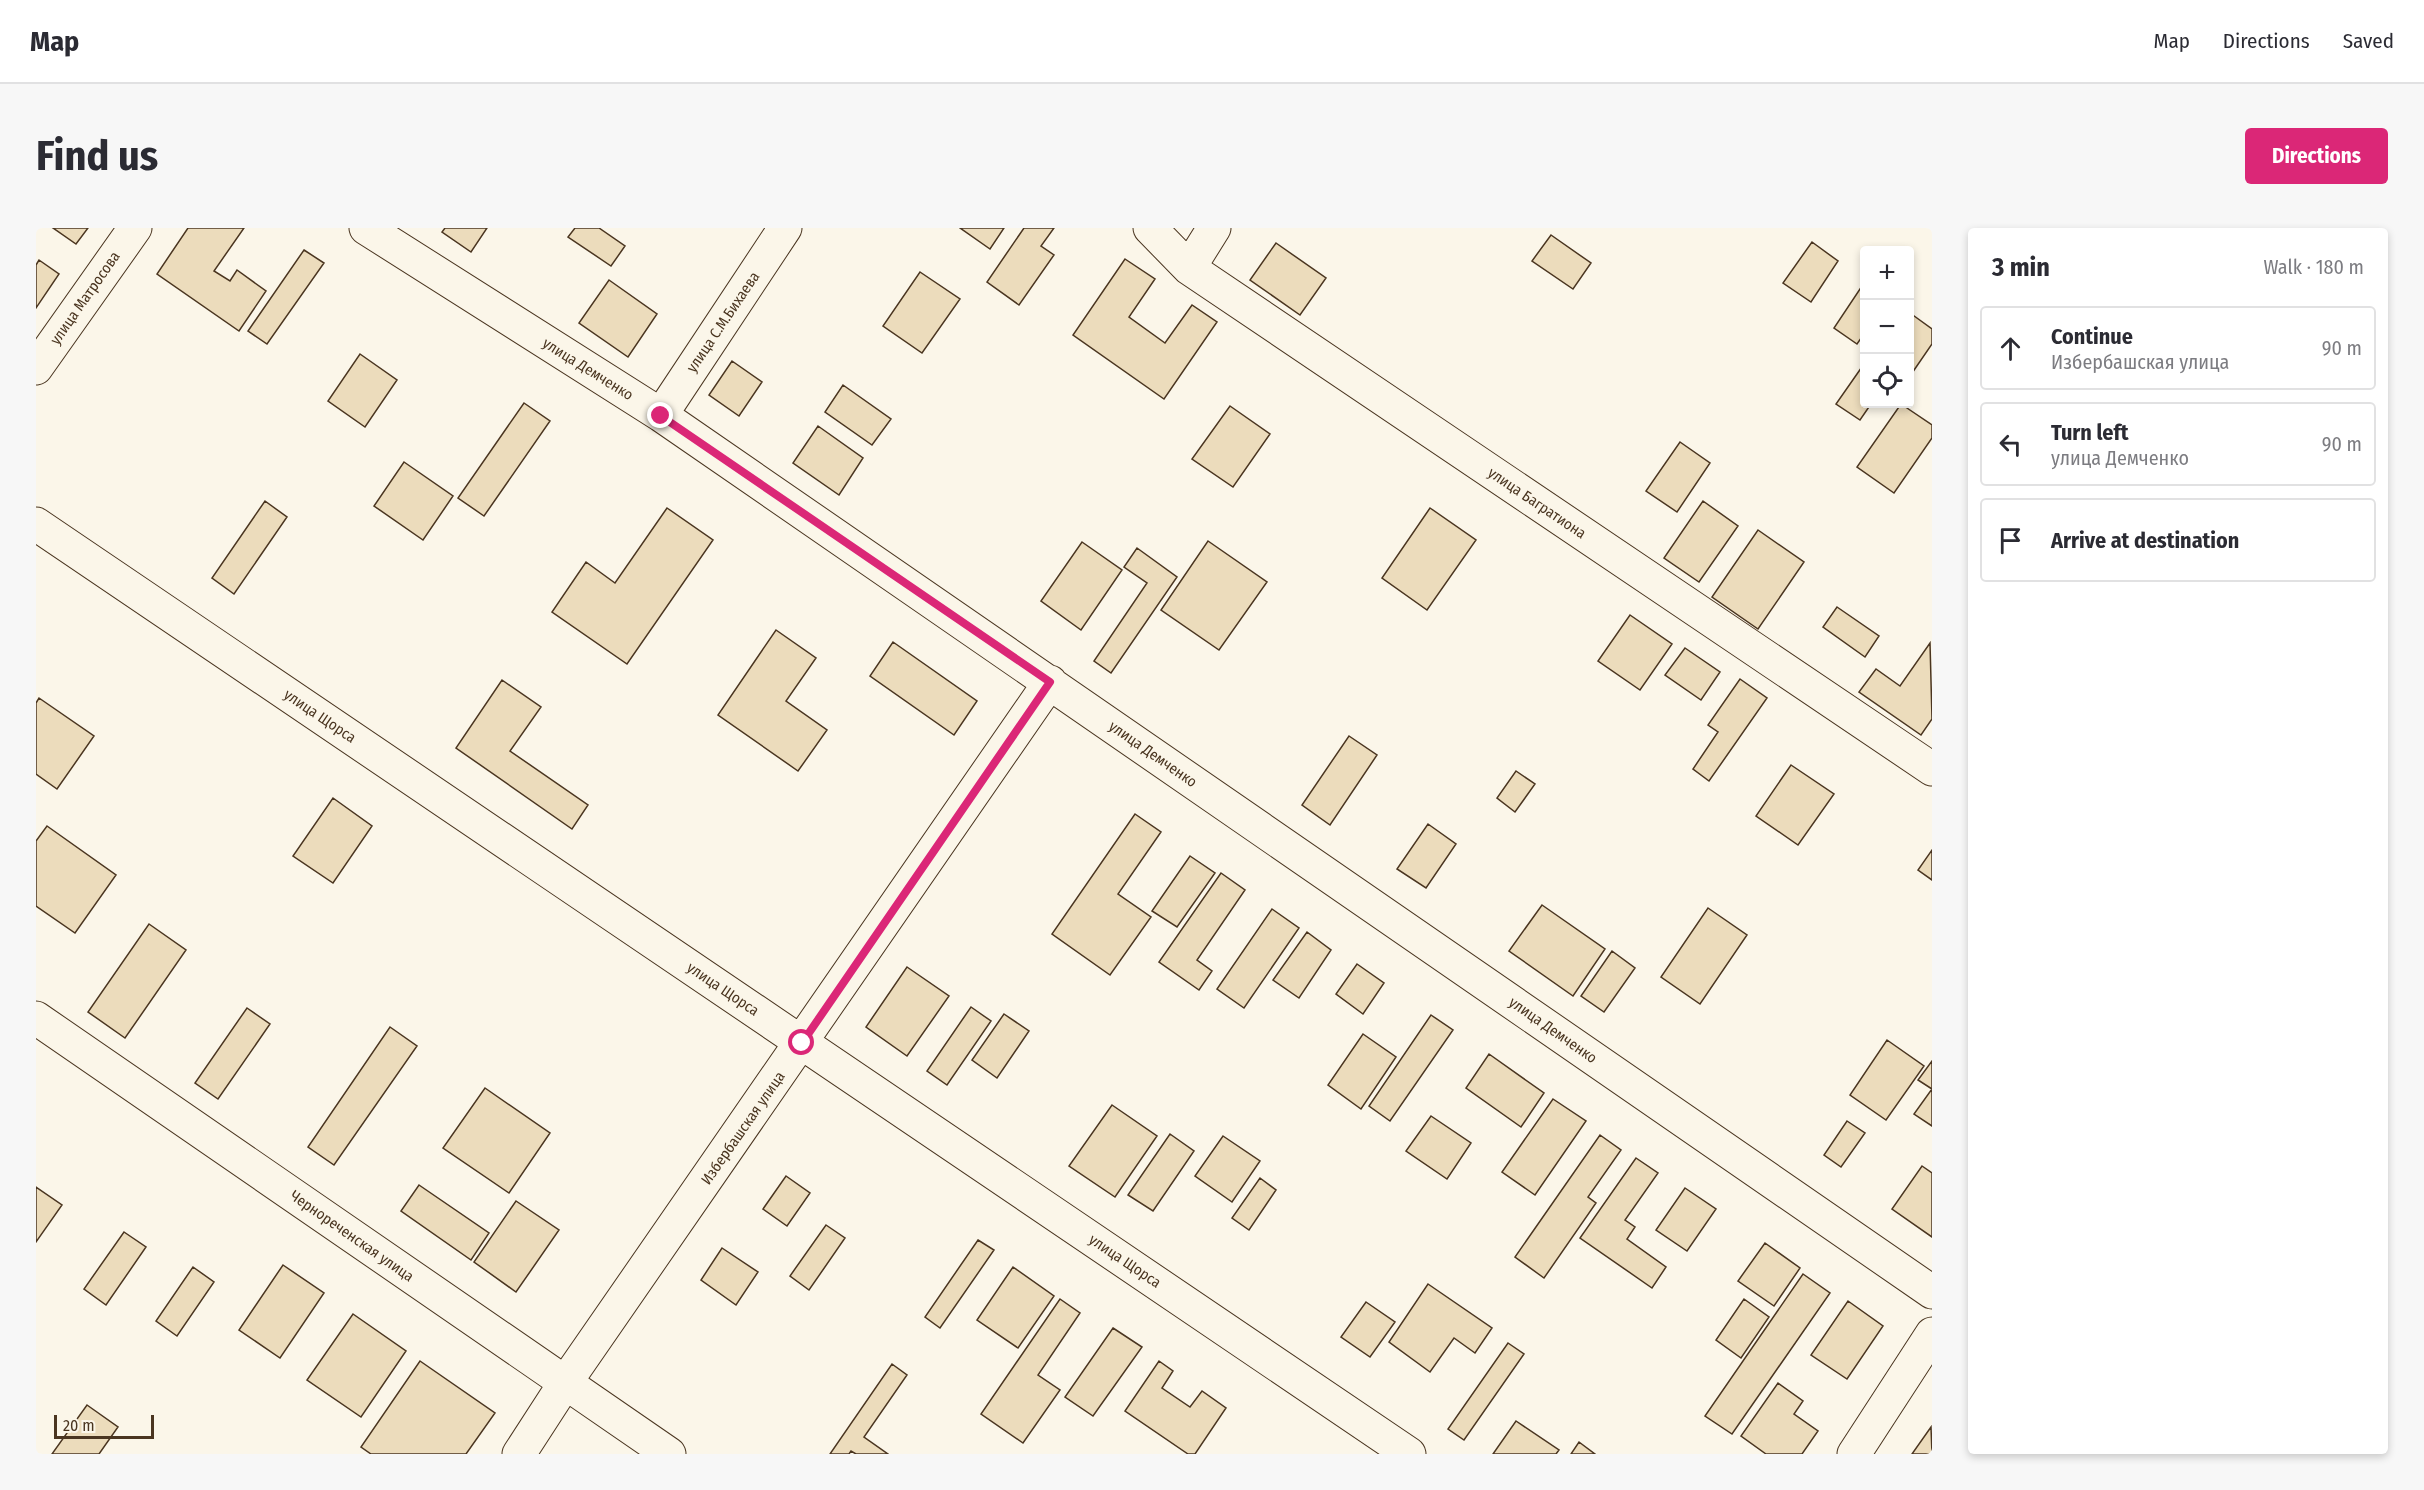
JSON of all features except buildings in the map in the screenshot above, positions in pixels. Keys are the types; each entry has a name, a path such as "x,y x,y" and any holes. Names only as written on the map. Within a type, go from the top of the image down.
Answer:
{"street":[{"name":"улица Матросова","path":"36,368 135,228"},
{"name":"улица Демченко","path":"366,228 661,416 1050,682 1932,1293"},
{"name":"улица С.М.Бихаева","path":"661,416 785,228"},
{"name":"улица Багратиона","path":"1150,228 1189,268 1932,769"},
{"path":"1189,268 1214,228"},
{"name":"улица Щорса","path":"36,524 1409,1454"},
{"name":"Избербашская улица","path":"519,1454 565,1383 1050,682"},
{"name":"Чернореченская улица","path":"36,1018 669,1454"},
{"path":"1854,1454 1932,1334"}],"route":[{"path":"661,416 1050,682 802,1043"}]}
